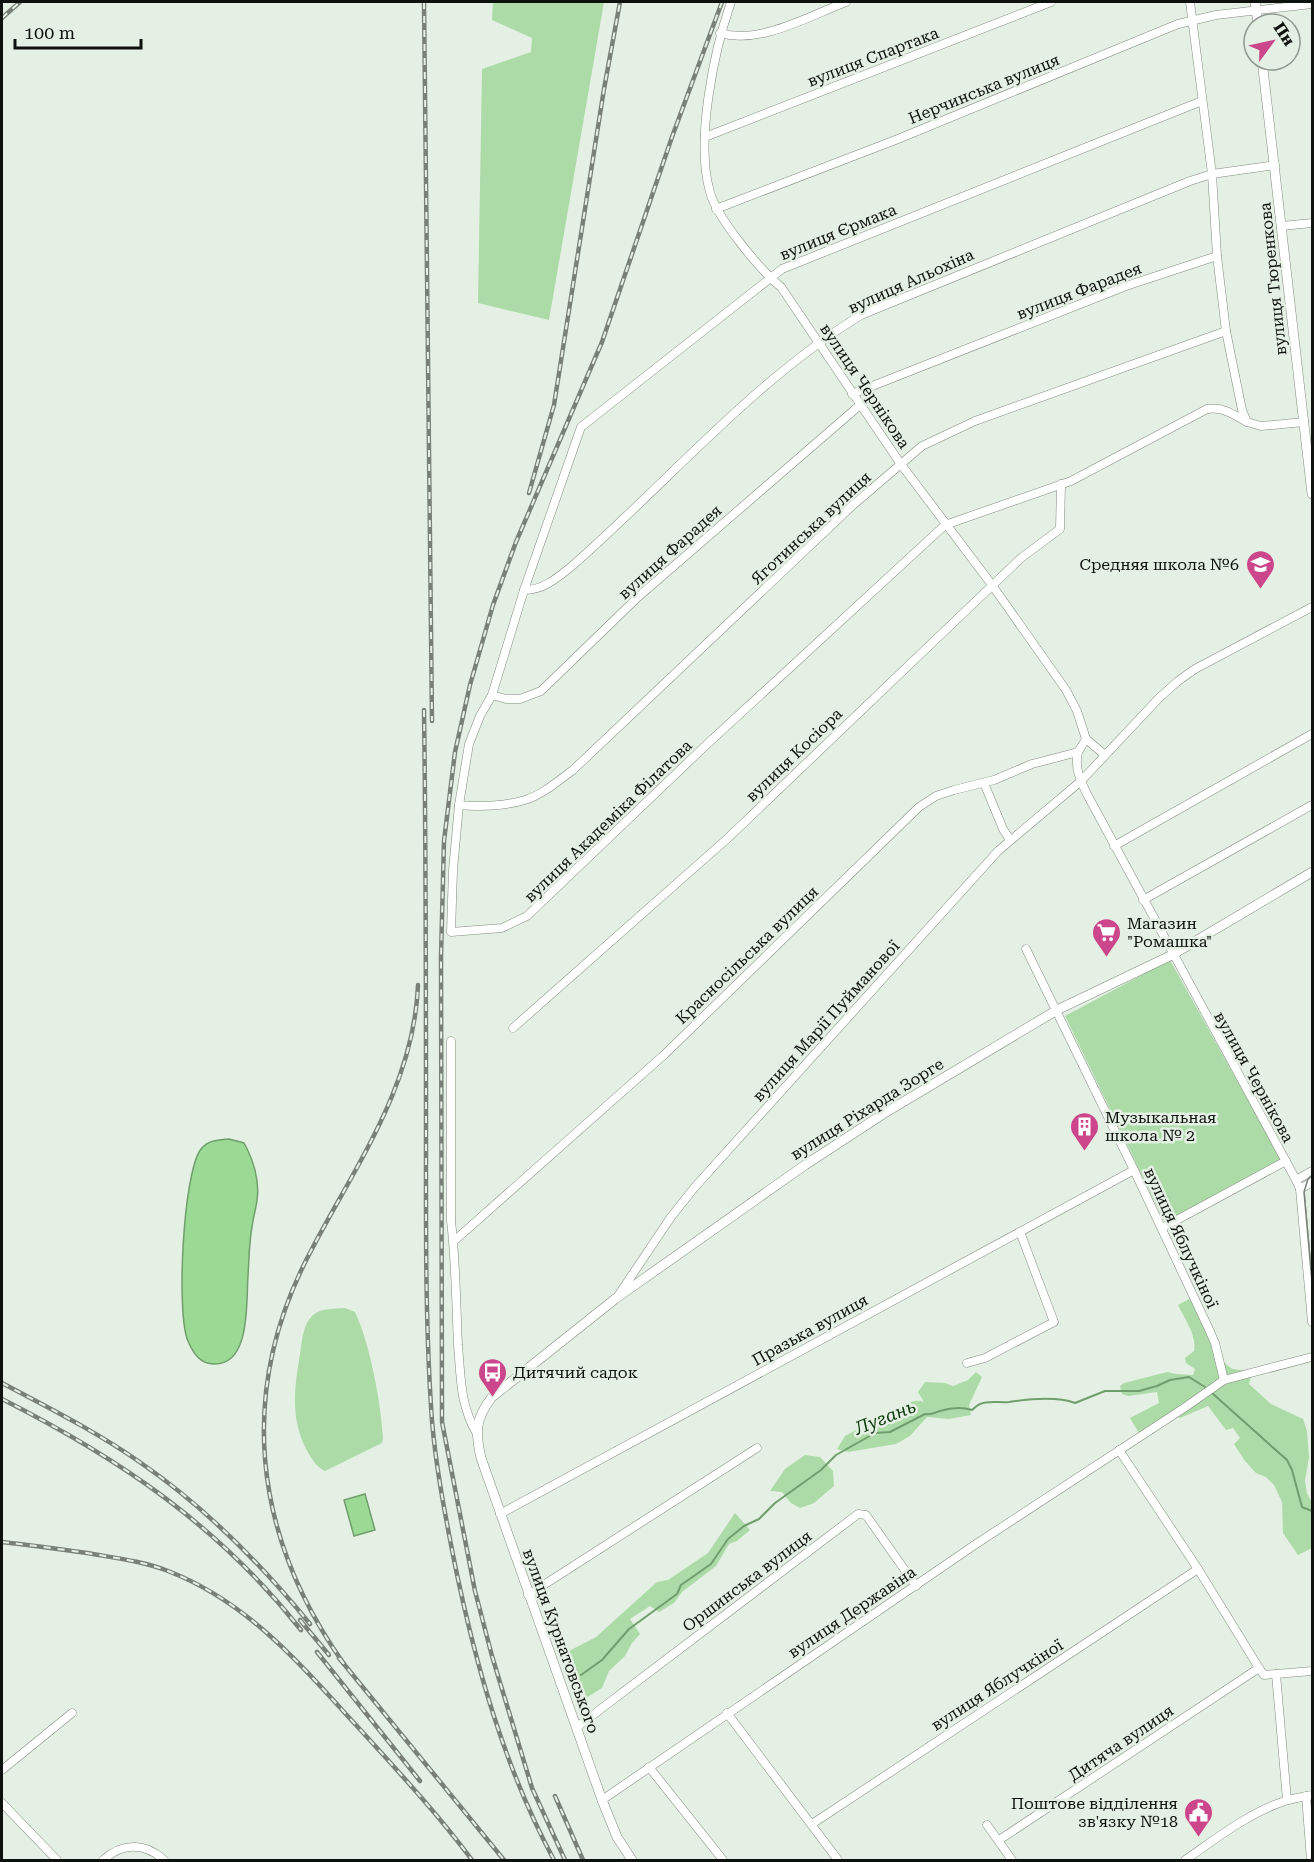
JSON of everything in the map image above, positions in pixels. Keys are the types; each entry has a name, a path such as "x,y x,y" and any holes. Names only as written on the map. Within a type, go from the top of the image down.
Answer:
{"street":[{"name":"вулиця Чернікова","path":"731,2 720,33 711,79 705,137 708,185 716,209 769,278 781,287 900,464 992,585 1066,690 1077,711 1086,739"},
{"path":"720,33 741,37 767,33 846,2"},
{"name":"вулиця Спартака","path":"705,137 1051,2"},
{"path":"1191,2 1212,174 1217,256 1226,331 1242,411 1247,422"},
{"name":"Нерчинська вулиця","path":"716,209 898,139 1178,24 1259,7 1312,4"},
{"name":"вулиця Тюренкова","path":"1264,72 1312,494"},
{"name":"вулиця Єрмака","path":"524,590 581,427 769,278 794,264 1202,100"},
{"name":"вулиця Альохіна","path":"524,590 536,590 547,585 572,566 735,412 820,342 861,315 1190,181 1212,174 1275,165"},
{"path":"1282,226 1312,223"},
{"name":"вулиця Фарадея","path":"852,394 1126,286 1217,256"},
{"name":"Яготинська вулиця","path":"459,805 473,806 524,800 544,791 573,770 845,513 900,464 929,442 975,421 1226,331"},
{"name":"вулиця Фарадея","path":"492,695 506,699 520,699 541,691 638,597 860,405"},
{"path":"945,525 1060,484 1195,414 1215,407 1261,426 1304,422"},
{"name":"вулиця Косіора","path":"513,1028 728,838 992,585 1035,546 1060,529 1060,484"},
{"name":"вулиця Академіка Філатова","path":"524,590 492,695 480,716 469,744 459,805 453,870 451,932 502,928 532,912 704,747 945,525"},
{"path":"1081,781 1178,681 1195,669 1312,607"},
{"path":"1114,846 1312,734"},
{"path":"1081,781 1076,760 1086,739 1105,755"},
{"name":"Красносільська вулиця","path":"454,1241 665,1054 919,807 936,796 984,783 1032,764 1078,752"},
{"name":"вулиця Чернікова","path":"1081,781 1172,955 1296,1180 1299,1189 1312,1322"},
{"name":"вулиця Марії Пуйманової","path":"615,1299 671,1216 694,1188 982,868 1010,840 1081,781"},
{"path":"984,783 1003,829 1010,840"},
{"path":"1143,900 1312,805"},
{"name":"вулиця Ріхарда Зорге","path":"477,1430 482,1408 492,1396 615,1299 804,1165 883,1114 1057,1010 1172,955 1312,872"},
{"name":"вулиця Яблучкіної","path":"1026,949 1162,1228 1215,1343 1224,1380"},
{"path":"451,1041 451,1221 462,1392 468,1418 477,1430"},
{"path":"1162,1228 1286,1161"},
{"name":"Празька вулиця","path":"500,1514 1134,1170"},
{"path":"1296,1180 1312,1171"},
{"path":"1299,1189 1312,1182"},
{"path":"967,1363 985,1358 1054,1322 1020,1232"},
{"path":"1224,1380 1312,1357"},
{"name":"вулиця Державіна","path":"602,1800 976,1544 1224,1380"},
{"name":"вулиця Курнатовського","path":"477,1430 481,1458 528,1595 602,1800 617,1837 632,1860"},
{"path":"528,1595 757,1448"},
{"path":"1119,1450 1198,1569 1264,1675 1312,1671"},
{"name":"Оршинська вулиця","path":"577,1727 858,1514 866,1515 916,1586"},
{"name":"вулиця Яблучкіної","path":"812,1824 1198,1569"},
{"name":"Дитяча вулиця","path":"999,1840 1258,1668"},
{"path":"1276,1674 1287,1800"},
{"path":"2,1770 72,1713"},
{"path":"727,1713 838,1860"},
{"path":"649,1767 714,1852 723,1860"},
{"path":"1185,1860 1244,1820 1287,1800 1309,1796 1311,1860"},
{"path":"2,1803 57,1860"},
{"path":"987,1825 1012,1860"},
{"path":"103,1860 112,1852 125,1846 147,1848 164,1860"}],"shaded area":[{"path":"493,2 604,2 549,320 478,303 482,69 531,52 532,38 492,20"},
{"path":"1170,960 1281,1160 1165,1223 1065,1016"},
{"path":"229,1139 244,1143 255,1170 258,1193 250,1239 244,1330 235,1354 226,1362 209,1364 192,1350 184,1326 183,1244 190,1185 201,1149 214,1141"},
{"path":"1191,1298 1213,1347 1226,1364 1233,1369 1248,1370 1251,1377 1249,1384 1271,1404 1303,1419 1307,1431 1309,1457 1305,1481 1307,1494 1312,1502 1312,1548 1298,1555 1283,1533 1282,1502 1274,1485 1266,1477 1256,1473 1245,1461 1234,1444 1240,1438 1233,1428 1226,1430 1208,1406 1180,1418 1174,1415 1140,1435 1130,1418 1159,1403 1157,1392 1128,1396 1122,1394 1120,1386 1124,1383 1167,1372 1193,1375 1195,1369 1186,1363 1185,1358 1194,1351 1194,1339 1178,1305"},
{"path":"345,1308 355,1312 370,1357 383,1438 382,1443 325,1471 312,1459 299,1430 295,1405 296,1380 307,1323 313,1315 320,1311"},
{"path":"976,1372 982,1377 969,1405 971,1415 949,1419 927,1417 910,1436 896,1444 848,1452 837,1449 845,1436 874,1420 882,1425 901,1413 904,1405 916,1401 924,1402 918,1392 925,1382 945,1383 953,1386 968,1380"},
{"path":"805,1455 820,1457 833,1471 834,1486 814,1503 800,1508 791,1503 782,1492 770,1491 785,1469"},
{"path":"365,1494 375,1530 354,1536 344,1500"},
{"path":"735,1513 750,1530 737,1541 729,1544 716,1566 682,1592 674,1603 659,1612 650,1606 630,1619 640,1634 625,1656 609,1671 602,1688 581,1701 565,1653 596,1637 657,1582 668,1580 708,1553"}],"waterway":[{"name":"Лугань","path":"581,1675 602,1660 629,1629 677,1594 681,1585 711,1564 728,1539 744,1526 759,1519 775,1503 821,1470 836,1455 875,1433 890,1432 925,1414 952,1409 972,1410 979,1404 987,1402 1051,1399 1075,1403 1105,1391 1139,1391 1170,1380 1189,1377 1205,1387"},
{"name":"Лугань","path":"1212,1393 1287,1460 1302,1507 1312,1511"}],"tram line":[{"path":"1312,1175 1308,1179 1304,1192 1312,1282"}],"railway":[{"path":"2,18 20,2"},
{"path":"424,2 432,721"},
{"path":"529,493 554,405 620,2"},
{"path":"565,1860 532,1788 492,1656 475,1591 442,1422 441,956 444,841 455,752 470,685 493,605 516,542 602,342 672,137 722,2"},
{"path":"424,710 426,1274 434,1439 454,1560 482,1676 520,1788 554,1860"},
{"path":"344,1664 313,1615 290,1564 273,1512 265,1460 265,1407 272,1354 288,1300 313,1247 365,1153 395,1089 414,1021 418,985"},
{"path":"2,1383 107,1441 165,1480 210,1517 252,1558 310,1624"},
{"path":"2,1399 87,1446 165,1498 236,1558 301,1630"},
{"path":"2,1542 87,1553 148,1565 197,1584 223,1599 271,1636 314,1679 416,1791 472,1860"},
{"path":"300,1620 329,1655"},
{"path":"317,1652 420,1781"},
{"path":"339,1658 504,1860"},
{"path":"555,1796 583,1860"}],"place":[{"name":"Средняя школа №6","path":"1260,590"},
{"name":"Магазин \"Ромашка\"","path":"1106,958"},
{"name":"Музыкальная школа № 2","path":"1084,1152"},
{"name":"Дитячий садок","path":"492,1398"},
{"name":"Поштове відділення зв'язку №18","path":"1199,1838"}]}
